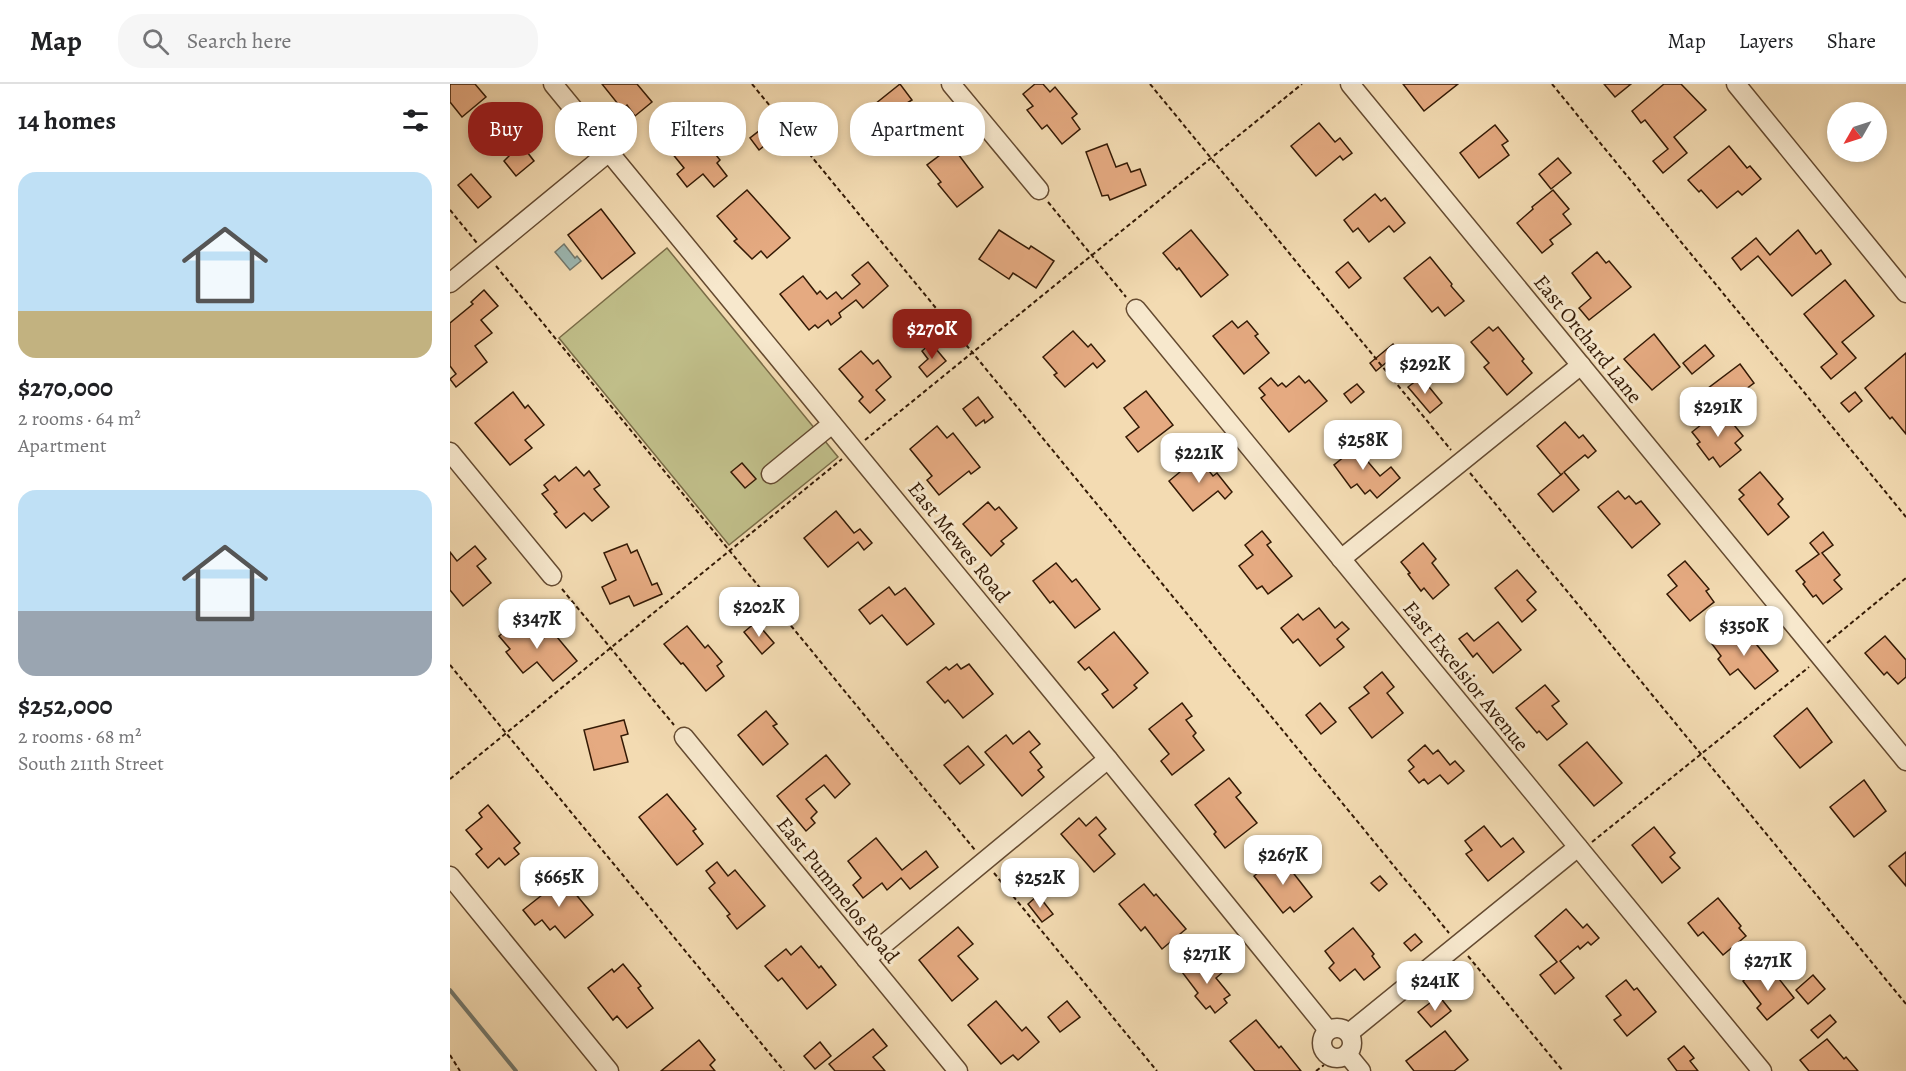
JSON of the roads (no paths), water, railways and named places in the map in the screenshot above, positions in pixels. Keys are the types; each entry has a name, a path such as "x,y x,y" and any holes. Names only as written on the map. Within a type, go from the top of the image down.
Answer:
{"street":[{"name":"East Mewes Road","path":"553,84 568,102"},
{"path":"951,84 1039,190"},
{"name":"East Orchard Lane","path":"1350,84 1906,761"},
{"path":"1736,84 1906,292"},
{"path":"450,283 604,156"},
{"name":"East Mewes Road","path":"612,156 1328,1030"},
{"name":"East Excelsior Avenue","path":"1136,309 1762,1071"},
{"path":"1341,560 1581,365"},
{"path":"771,474 832,424"},
{"path":"450,452 552,576"},
{"name":"East Pummelos Road","path":"684,737 958,1071"},
{"path":"866,959 1108,759"},
{"path":"1349,1033 1578,847"},
{"path":"450,876 609,1071"},
{"path":"1339,1028 1349,1033 1352,1041 1347,1054 1333,1058 1325,1052 1322,1038 1328,1030 1339,1028"},
{"path":"1347,1054 1361,1071"}],"water":[{"path":"564,244 575,258 577,256 581,261 570,270 555,252"}],"waterway":[{"path":"450,990 516,1071"}]}
